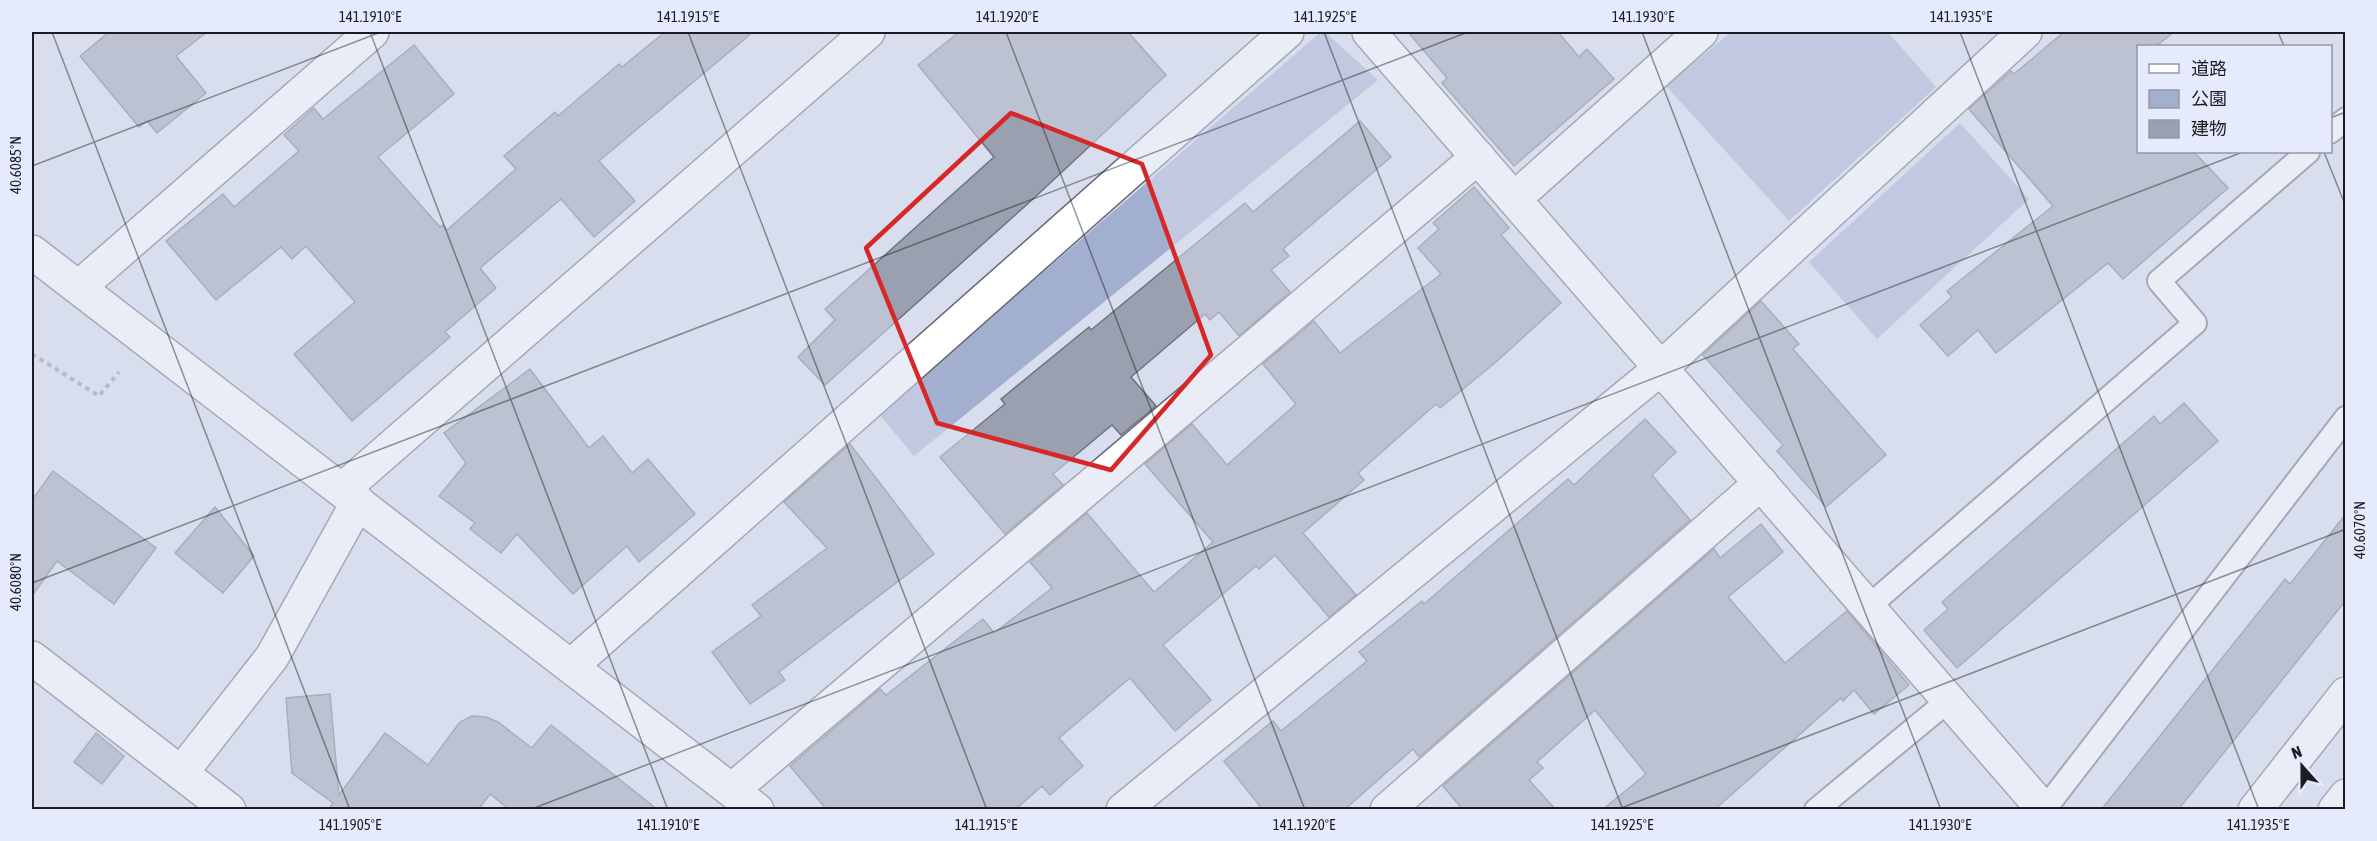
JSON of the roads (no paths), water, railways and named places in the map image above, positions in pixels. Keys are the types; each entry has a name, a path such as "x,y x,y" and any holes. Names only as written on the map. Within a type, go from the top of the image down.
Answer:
{"street":[{"path":"79,287 372,32"},
{"path":"181,773 272,657 350,496 868,32"},
{"path":"571,666 1287,32"},
{"path":"1369,32 2044,810"},
{"path":"1514,199 1701,32"},
{"path":"1124,810 1661,368 2025,32"},
{"path":"32,252 745,800 1478,157"},
{"path":"1387,810 1761,483"},
{"path":"32,658 229,810"},
{"path":"2255,810 2346,694"},
{"path":"2335,810 2346,796"}],"lane":[{"path":"2332,131 2346,119"},
{"path":"1868,607 2195,323 2158,281 2307,153"},
{"path":"2044,810 2346,418"},
{"path":"1816,810 1949,700"}]}
